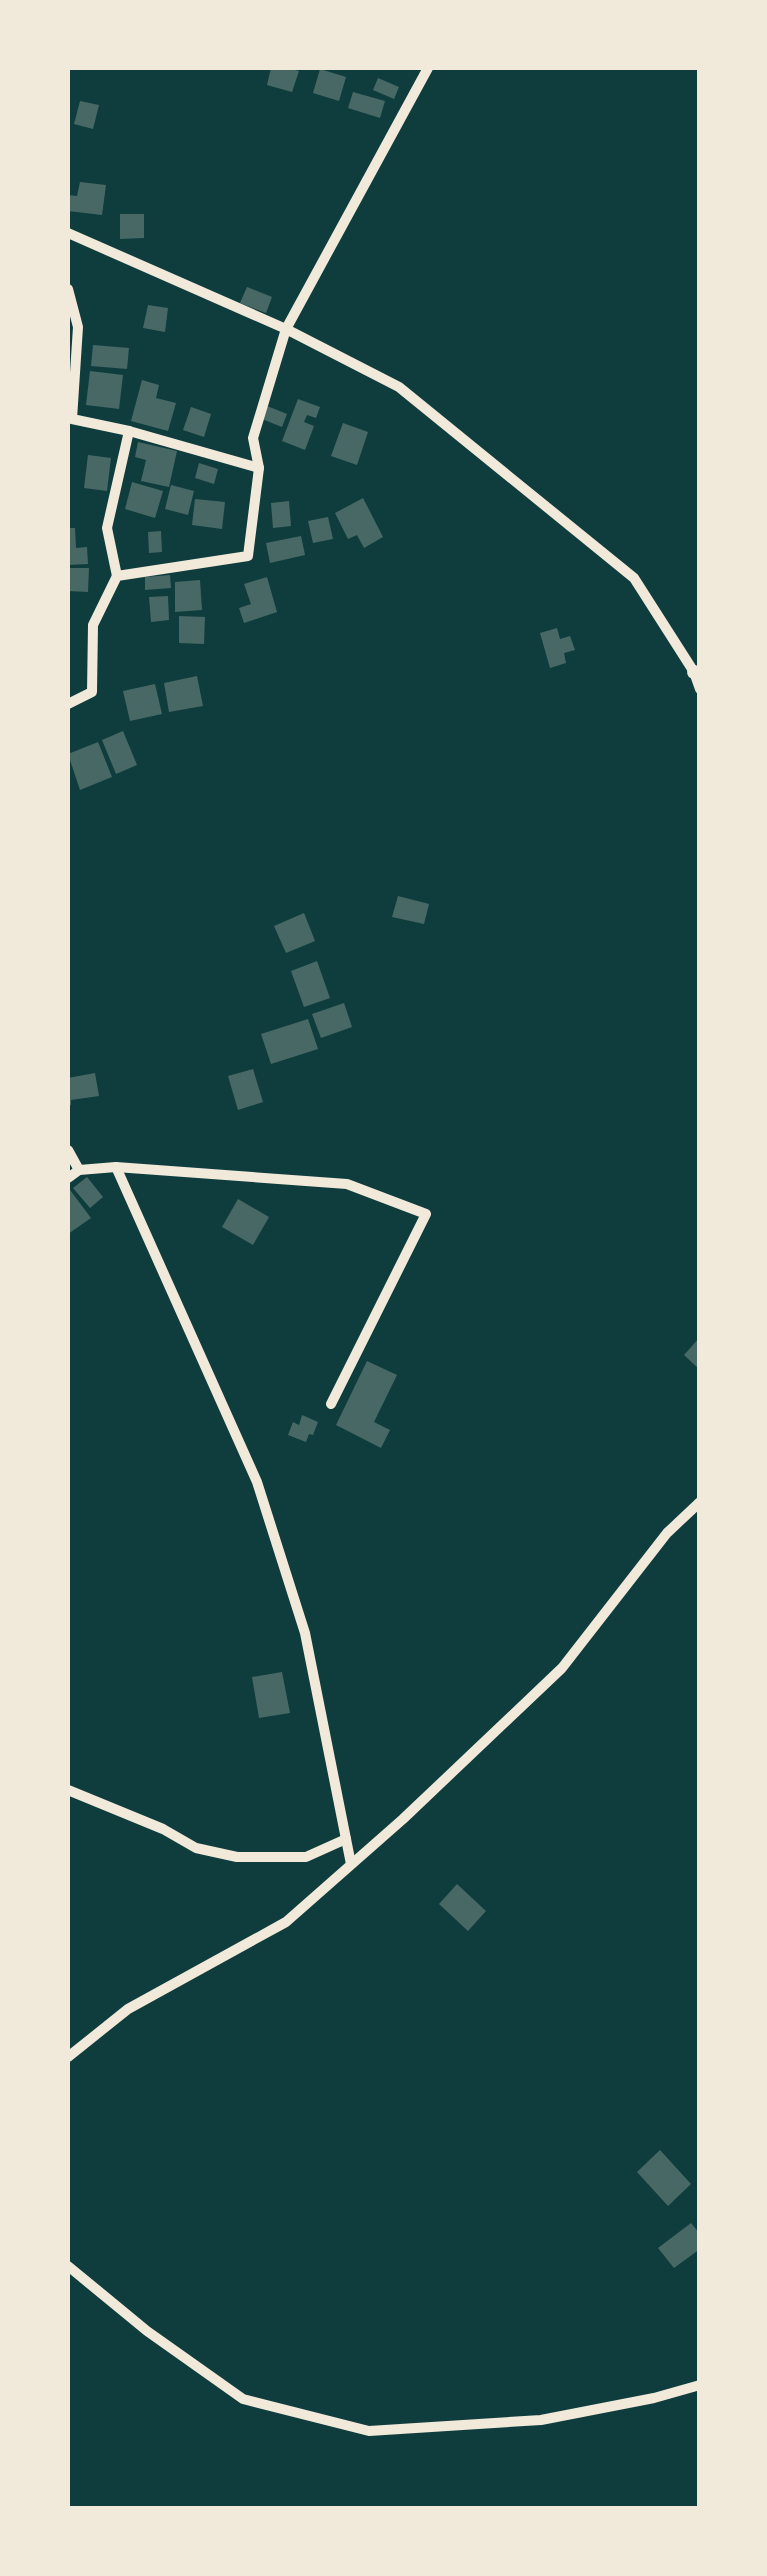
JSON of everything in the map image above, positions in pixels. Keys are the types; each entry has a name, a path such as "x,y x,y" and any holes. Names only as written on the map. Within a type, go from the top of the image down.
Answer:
{"street":[{"path":"117,576 248,556 259,468 253,438 286,330 428,68"},
{"path":"68,233 286,330 399,387 634,578 697,674 700,689"},
{"path":"68,289 78,327 70,419 259,468"},
{"path":"68,704 92,692 92,626 117,576 107,528 128,431"},
{"path":"68,1150 79,1170"},
{"path":"116,1167 257,1482 305,1633 351,1864"},
{"path":"68,1178 79,1170 116,1167 347,1184 426,1214 331,1404"},
{"path":"68,2058 128,2008 286,1922 403,1819 562,1668 667,1533 700,1502"},
{"path":"68,1790 162,1829 196,1848 237,1858 306,1857 346,1839"},
{"path":"68,2266 147,2331 243,2399 368,2431 541,2420 700,2385"}],"building":[{"path":"271,68 299,71 292,92 267,85"},
{"path":"320,69 346,77 339,101 313,93"},
{"path":"378,78 399,87 394,99 373,90"},
{"path":"353,92 385,101 380,118 348,108"},
{"path":"80,101 99,105 93,129 74,124"},
{"path":"80,182 106,185 102,215 68,211 68,195 77,196"},
{"path":"120,214 144,214 144,238 120,239"},
{"path":"247,287 272,297 266,313 240,303"},
{"path":"148,305 168,308 165,332 143,328"},
{"path":"93,345 129,348 127,369 91,366"},
{"path":"90,371 123,375 119,409 86,405"},
{"path":"142,380 159,385 156,398 176,403 168,431 131,421"},
{"path":"298,399 320,407 316,418 307,415 304,422 314,426 305,450 282,441"},
{"path":"267,406 287,414 282,427 262,419"},
{"path":"191,407 211,414 204,437 183,430"},
{"path":"343,423 368,432 357,465 331,456"},
{"path":"138,442 177,451 169,487 141,481 146,460 135,457"},
{"path":"88,455 111,458 107,491 84,488"},
{"path":"199,463 218,469 214,484 195,478"},
{"path":"132,482 163,491 155,518 125,509"},
{"path":"171,485 194,491 188,515 165,509"},
{"path":"363,498 383,537 364,548 357,535 348,539 335,513"},
{"path":"195,499 225,502 222,529 192,525"},
{"path":"289,501 291,526 273,528 271,503"},
{"path":"328,517 333,539 313,543 308,521"},
{"path":"68,528 75,528 76,548 87,547 88,564 68,565"},
{"path":"161,531 162,552 149,553 148,532"},
{"path":"301,536 305,555 270,563 266,543"},
{"path":"68,568 89,568 88,592 68,591"},
{"path":"170,575 171,588 145,590 145,577"},
{"path":"267,577 277,612 244,623 239,608 251,604 244,584"},
{"path":"200,580 202,610 175,612 175,582"},
{"path":"168,596 169,620 151,622 149,597"},
{"path":"179,616 205,617 204,644 179,643"},
{"path":"557,628 560,639 570,636 575,650 564,653 566,663 550,668 540,633"},
{"path":"197,676 203,706 169,712 164,683"},
{"path":"155,684 162,714 130,721 123,691"},
{"path":"123,731 137,765 116,774 102,740"},
{"path":"98,742 112,777 80,790 68,754"},
{"path":"398,896 429,904 424,924 392,917"},
{"path":"304,913 315,941 286,953 274,926"},
{"path":"317,961 330,998 304,1007 291,971"},
{"path":"344,1003 352,1027 321,1038 312,1014"},
{"path":"308,1019 318,1049 271,1064 261,1034"},
{"path":"253,1069 263,1102 238,1110 228,1076"},
{"path":"95,1073 99,1096 71,1100 68,1106 68,1078"},
{"path":"87,1177 103,1197 90,1208 73,1188"},
{"path":"68,1192 91,1218 68,1234"},
{"path":"238,1199 269,1217 253,1245 222,1227"},
{"path":"700,1337 700,1370 684,1355"},
{"path":"367,1361 397,1375 374,1422 390,1430 381,1448 336,1425"},
{"path":"302,1415 318,1422 306,1442 288,1435 293,1422 299,1425"},
{"path":"282,1672 290,1713 259,1718 252,1677"},
{"path":"457,1884 486,1911 468,1931 439,1904"},
{"path":"660,2150 691,2184 668,2206 637,2172"},
{"path":"691,2223 700,2234 700,2249 674,2268 658,2248"}]}
